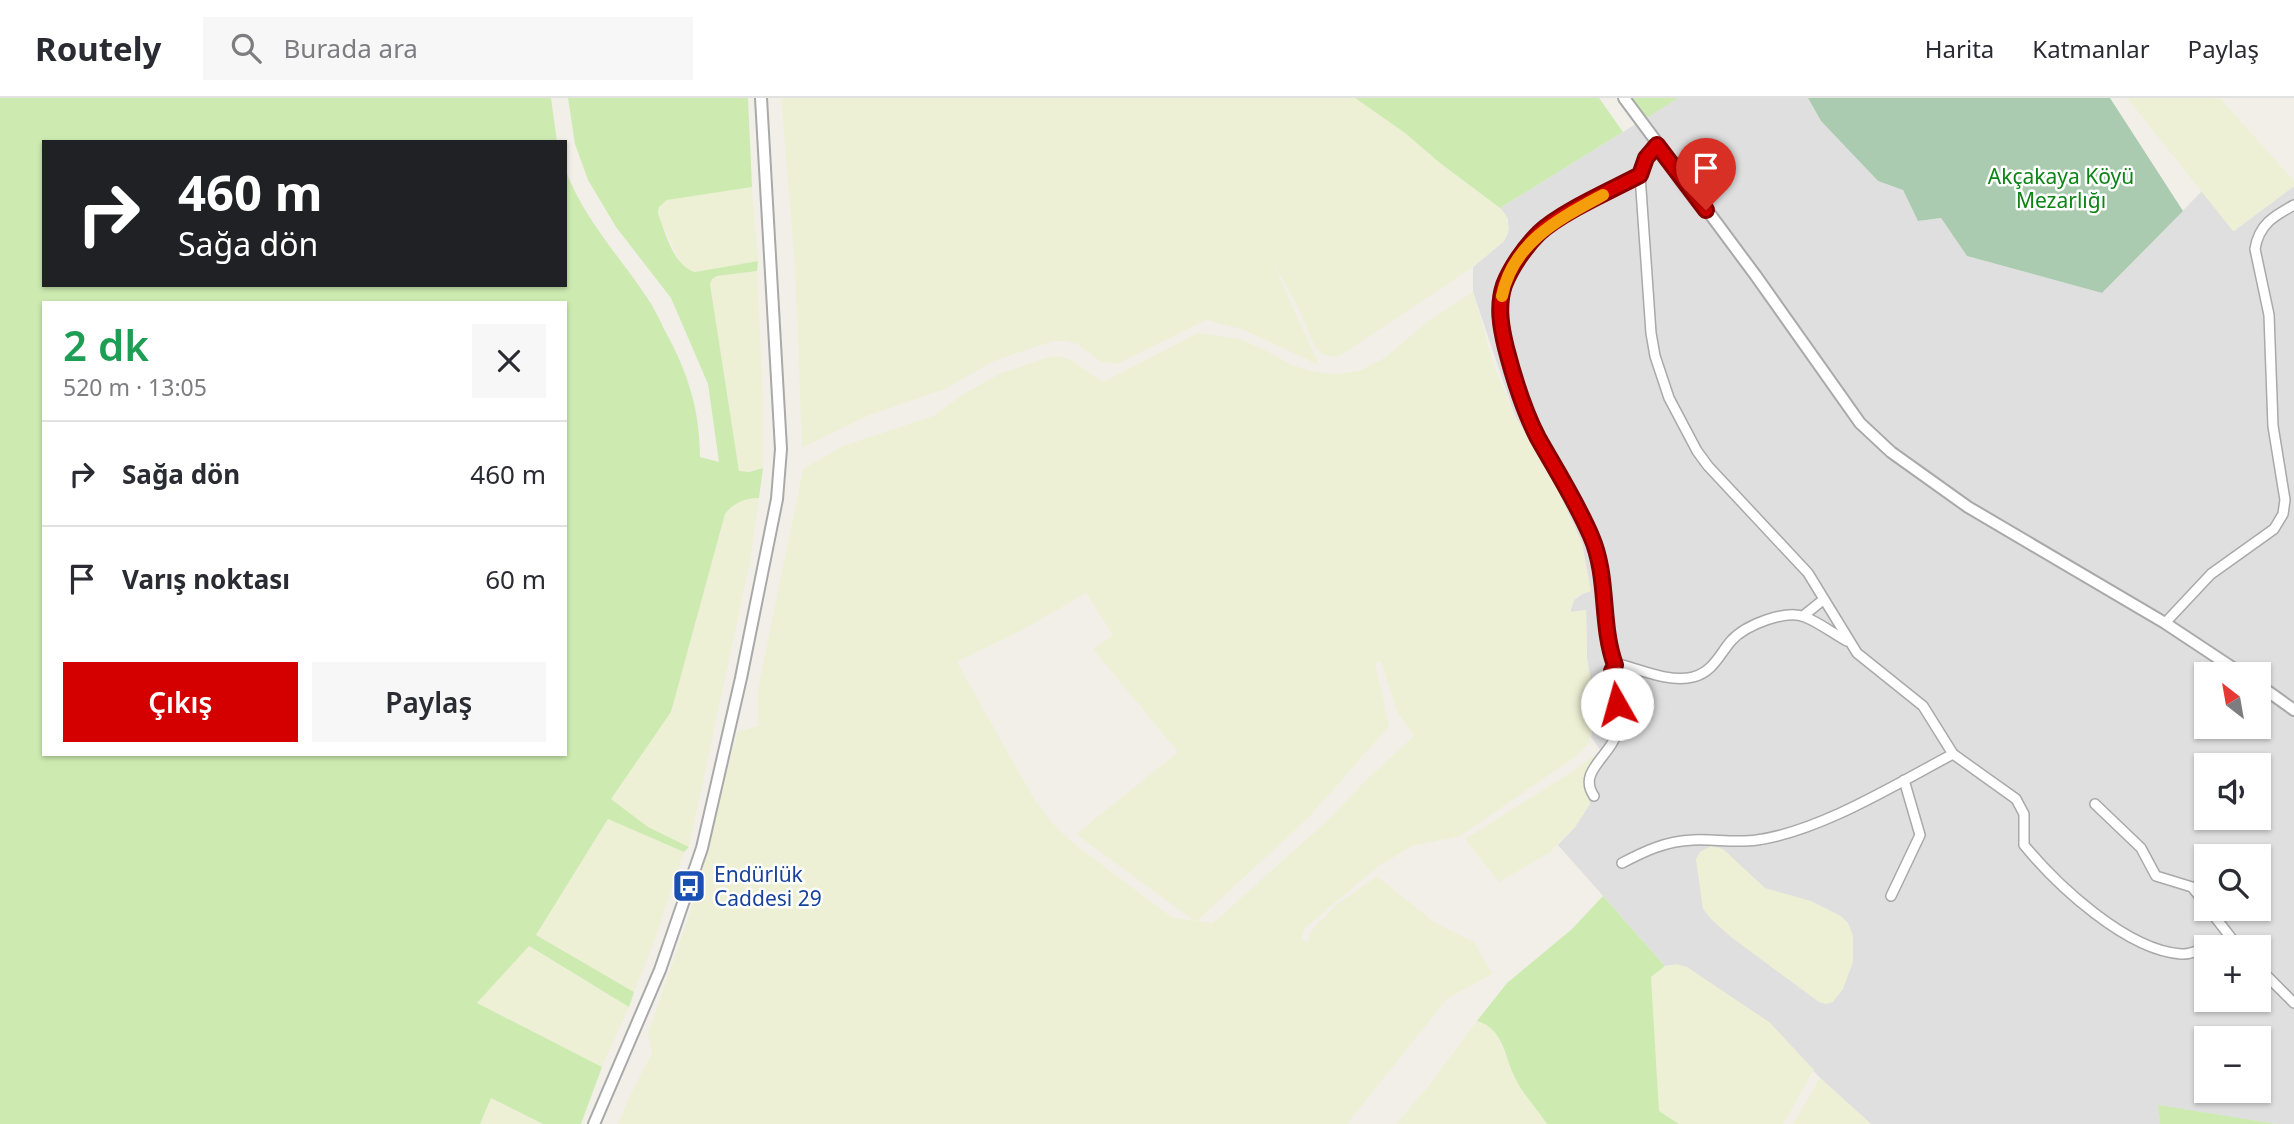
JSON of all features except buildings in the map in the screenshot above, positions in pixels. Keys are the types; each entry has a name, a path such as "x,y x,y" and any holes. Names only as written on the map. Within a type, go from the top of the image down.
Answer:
{"street":[{"path":"594,1124 660,970 702,848 741,678 776,499 781,449 761,98"},
{"path":"1623,98 1756,276 1860,424 1881,443 1968,507 2165,623 2224,662"},
{"path":"1657,145 1646,158 1640,175 1651,333 1658,367 1669,398 1697,451 1808,573 1849,642 1865,660 1923,706 1953,754 2016,799 2024,814 2024,845 2050,877 2129,938 2182,954 2194,951"},
{"path":"1594,796 1588,785 1590,773 1613,743 1618,727 1612,671 1615,665 1609,642 1603,578 1597,551 1578,507 1538,438 1524,407 1502,329 1500,307 1504,286 1510,274 1527,246 1541,232 1640,175"},
{"path":"2165,623 2211,574 2274,529 2283,514 2285,500 2273,426 2269,315 2255,249 2265,224 2273,216 2294,205"},
{"path":"1803,616 1823,600"},
{"path":"1615,665 1678,679 1694,677 1708,670 1732,640 1751,625 1777,617 1803,616 1849,642"},
{"path":"2272,694 2294,710"},
{"path":"1622,863 1654,846 1690,840 1756,841 1789,832 1835,814 1953,754"},
{"path":"1891,896 1920,835 1904,780"},
{"path":"2095,804 2141,848 2156,876 2194,890"},
{"path":"2271,980 2294,1003"}],"shaded area":[{"path":"1678,98 1808,98 1821,121 1878,181 1903,190 1918,221 1941,218 1967,256 2102,293 2202,191 2234,231 2294,186 2294,1124 2277,1124 2159,1106 2160,1124 1871,1124 1820,1078 1769,1022 1671,965 1665,966 1558,845 1575,827 1590,804 1585,792 1586,779 1601,751 1591,737 1596,715 1587,659 1586,610 1570,613 1574,600 1590,591 1582,543 1557,489 1515,416 1473,292 1473,267 1504,241 1508,233 1508,219 1500,208"}],"green space":[{"path":"0,98 551,98 557,140 42,140 42,287 567,287 567,174 591,220 651,304 679,360 695,406 700,457 719,462 708,384 671,298 616,227 588,180 575,144 568,98 748,98 752,187 667,200 659,207 658,214 671,248 687,269 695,272 758,261 757,271 717,276 710,284 739,471 749,472 763,468 759,498 740,502 725,514 671,712 611,799 648,827 689,847 684,852 608,819 536,935 634,992 629,1007 529,946 477,1003 602,1067 581,1124 543,1124 491,1098 480,1124 0,1124"},
{"path":"781,98 1355,98 1405,133 1500,208 1506,215 1509,229 1504,241 1473,267 1335,357 1322,354 1315,347 1298,307 1272,261 1319,365 1244,330 1206,320 1117,364 1101,362 1077,344 1053,341 994,361 945,389 867,416 802,448 795,267"},
{"path":"1355,98 1599,98 1623,132 1500,208 1405,133"},
{"path":"1632,98 1678,98 1645,119"},
{"name":"Akçakaya Köyü Mezarlığı","path":"1808,98 2110,98 2183,211 2102,293 1967,256 1941,218 1918,221 1903,190 1878,181 1821,121"},
{"path":"2127,98 2220,98 2294,181 2294,186 2233,231"},
{"path":"752,187 758,261 695,272 682,266 658,215 661,204 670,199"},
{"path":"757,271 763,394 763,468 744,472 739,471 710,284 717,276"},
{"path":"1473,292 1494,366 1515,416 1557,489 1582,543 1591,591 1577,596 1570,612 1586,610 1587,659 1595,700 1595,722 1587,745 1575,757 1460,836 1412,846 1376,868 1305,928 1301,939 1308,942 1310,932 1335,906 1377,876 1434,922 1474,942 1492,974 1447,999 1347,1124 618,1124 652,1054 648,1033 691,910 738,731 758,726 757,694 803,469 843,446 933,416 965,393 999,374 1049,357 1059,356 1071,360 1103,382 1198,333 1239,339 1292,365 1314,372 1336,374 1359,371 1386,357 1429,320","holes":["1086,593 1113,635 1093,649 1178,752 1076,834 1194,921 1171,917 1072,842 1053,824 1035,801 957,662 1026,628","1381,661 1397,712 1414,736 1329,819 1213,923 1197,921 1309,817 1389,726 1375,663"]},
{"path":"759,498 750,562 689,847 648,827 611,799 671,712 725,514 738,502"},
{"path":"1601,751 1586,780 1585,792 1590,803 1575,827 1549,853 1499,882 1465,839"},
{"path":"609,818 684,852 656,937 634,992 536,935"},
{"path":"1711,846 1723,849 1765,888 1811,901 1841,916 1848,923 1853,936 1853,962 1843,989 1833,1002 1819,1002 1731,937 1703,909 1696,859 1700,852"},
{"path":"1603,896 1665,966 1651,977 1659,1111 1679,1124 1547,1124 1518,1084 1498,1037 1493,1030 1477,1021 1507,983 1572,929"},
{"path":"528,946 629,1007 602,1067 477,1003"},
{"path":"1676,964 1687,967 1769,1022 1814,1070 1783,1124 1679,1124 1659,1111 1651,977 1660,968"},
{"path":"1477,1021 1497,1034 1515,1079 1547,1124 1396,1124 1425,1090"},
{"path":"1820,1078 1871,1124 1793,1124"},
{"path":"491,1098 543,1124 480,1124"},
{"path":"2158,1105 2277,1124 2160,1124"}],"slow traffic":[{"path":"1502,296 1504,286 1527,246 1554,222 1603,195"}],"place":[{"name":"Endürlük Caddesi 29","path":"689,886"}],"route":[{"path":"1617,704 1612,671 1615,665 1609,642 1603,578 1597,551 1578,507 1538,438 1524,407 1502,329 1500,307 1504,286 1527,246 1554,222 1640,175 1646,158 1657,145 1706,210"}]}
